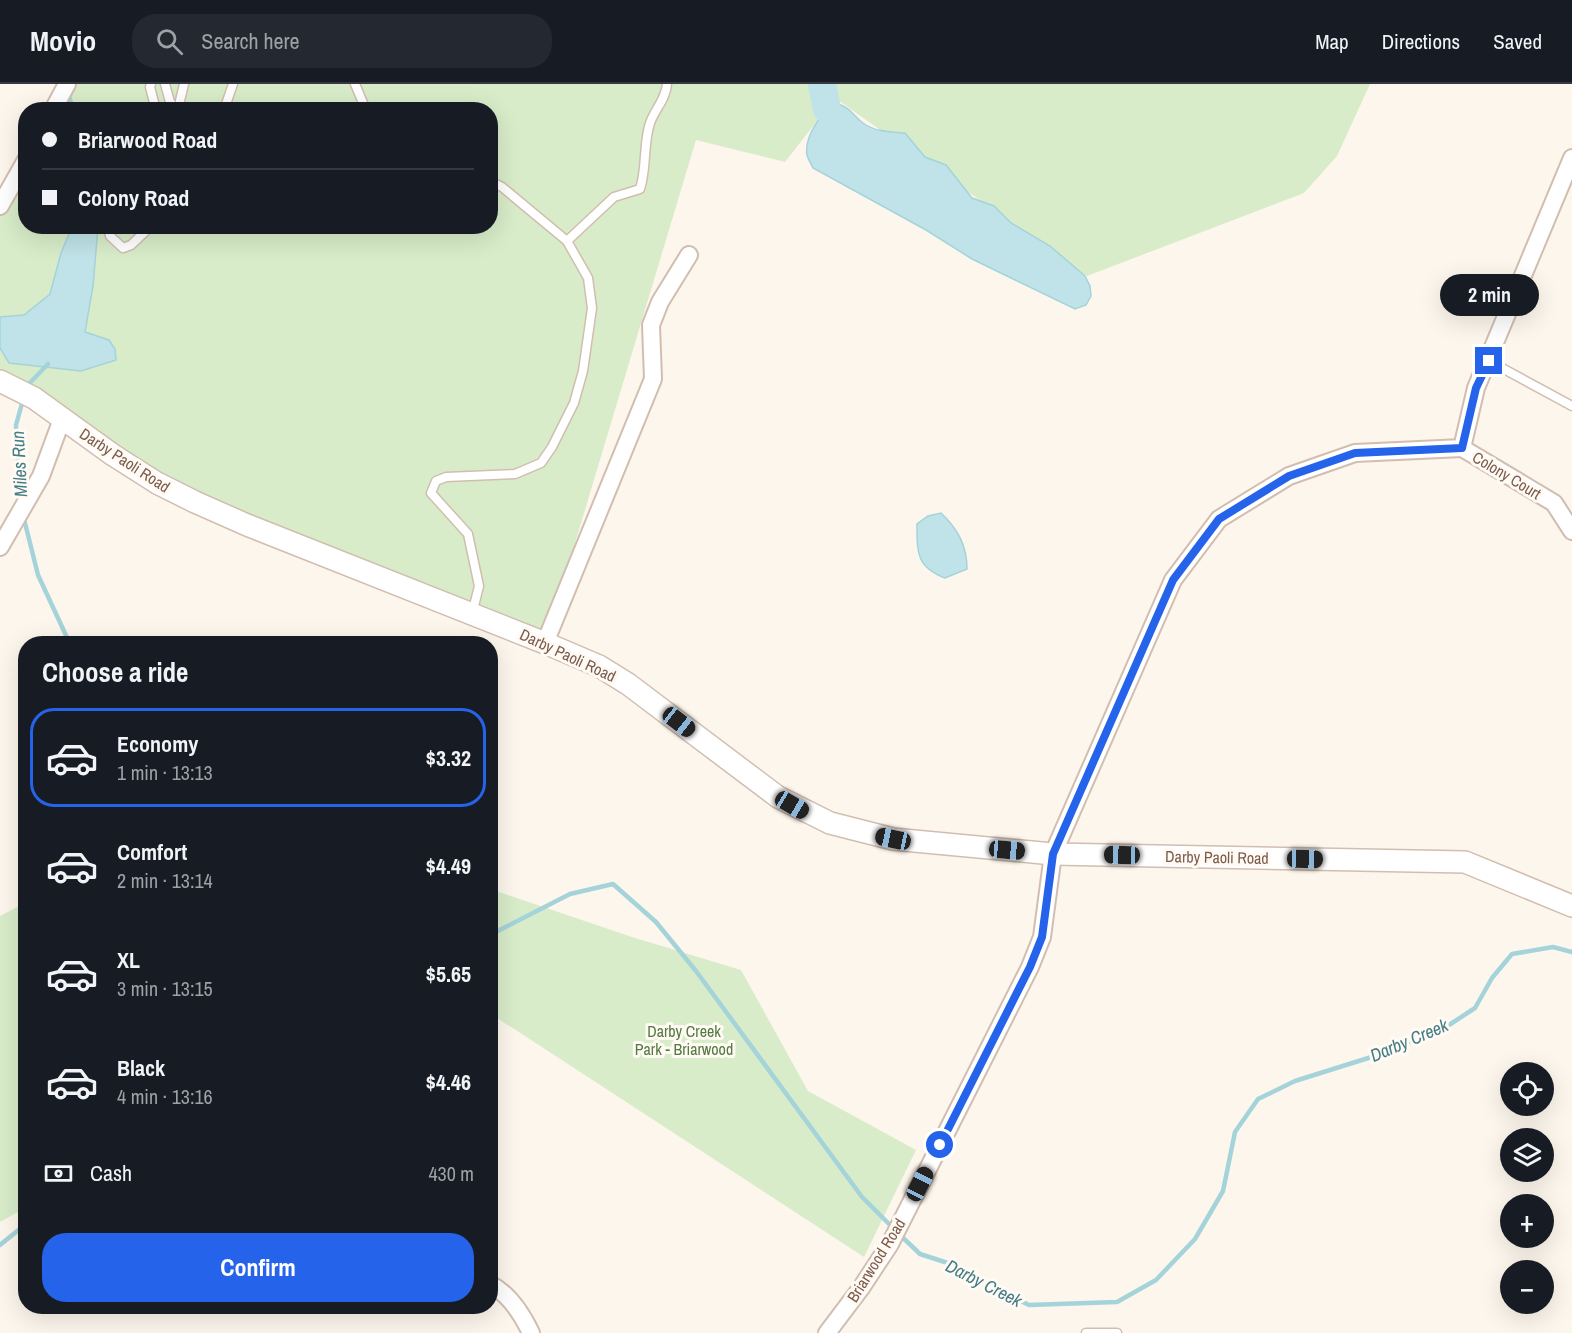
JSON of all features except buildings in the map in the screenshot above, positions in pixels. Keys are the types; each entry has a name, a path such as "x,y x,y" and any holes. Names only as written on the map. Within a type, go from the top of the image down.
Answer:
{"street":[{"path":"57,102 67,84"},
{"path":"1462,448 1476,388 1572,158"},
{"path":"0,206 18,174"},
{"path":"545,643 653,379 651,325 660,302 689,255"},
{"name":"Darby Paoli Road","path":"0,381 34,398 113,455 157,483 195,502 598,666 628,684 778,797 805,813 830,823 893,839 1053,854 1465,862 1572,906"},
{"path":"0,546 41,476 62,419"},
{"name":"Colony Court","path":"1462,448 1554,503 1572,531"},
{"name":"Briarwood Road","path":"827,1333 890,1244 1030,967 1042,937 1053,854 1173,580 1219,519 1289,476 1355,453 1462,448"},
{"path":"498,1288 523,1316 531,1333"}],"lane":[{"path":"151,84 154,102"},
{"path":"165,84 170,102"},
{"path":"179,102 184,84"},
{"path":"227,102 233,84"},
{"path":"355,84 363,102"},
{"path":"567,241 614,196 640,189 645,173 647,132 666,93 667,84"},
{"path":"472,614 479,586 468,534 431,493 436,481 446,477 516,474 541,463 552,447 574,403 580,382 592,308 588,278 567,241 498,185"},
{"path":"110,234 123,248 131,245 143,234"},
{"path":"1489,361 1572,406"},
{"path":"1086,1333 1117,1333"}],"green space":[{"path":"67,84 1370,84 1337,156 1304,193 1087,276 835,98 785,162 696,140 545,643 247,525 62,419 0,391 0,206 18,173 18,234 498,234 498,102 57,102"},
{"name":"Darby Creek Park - Briarwood","path":"498,892 632,937 741,970 808,1091 916,1150 864,1257 498,1019"},
{"path":"18,907 18,1212 0,1222 0,916"}],"water":[{"path":"836,103 846,107 863,123 873,128 905,133 925,157 946,165 972,198 994,206 1011,223 1050,246 1085,276 1090,286 1091,296 1086,305 1075,309 972,259 926,230 813,168 807,155 808,141 819,119"},
{"path":"69,234 97,234 93,286 85,332 109,340 115,349 116,360 81,371 9,363 0,348 0,317 24,315 50,294 61,253"},
{"path":"941,513 960,538 967,561 967,569 945,578 935,574 923,563 917,543 917,524 928,516"}],"waterway":[{"path":"822,84 827,109"},
{"name":"Miles Run","path":"68,93 71,102"},
{"name":"Miles Run","path":"25,388 48,364"},
{"name":"Miles Run","path":"20,501 16,425 23,400"},
{"name":"Miles Run","path":"23,515 38,575 66,636"},
{"name":"Darby Creek","path":"498,931 570,894 613,884 656,922 696,971 862,1197 893,1228"},
{"name":"Darby Creek","path":"899,1234 920,1254 957,1266 1029,1305 1117,1302 1156,1280 1195,1239 1223,1191 1235,1132 1258,1099 1295,1081 1381,1054 1449,1025 1475,1008 1492,978 1512,954 1553,947 1572,952"},
{"name":"Darby Creek","path":"0,1245 18,1230"}],"route":[{"path":"940,1145 1030,967 1042,937 1053,854 1173,580 1219,519 1289,476 1355,453 1462,448 1476,388 1489,361"}]}
